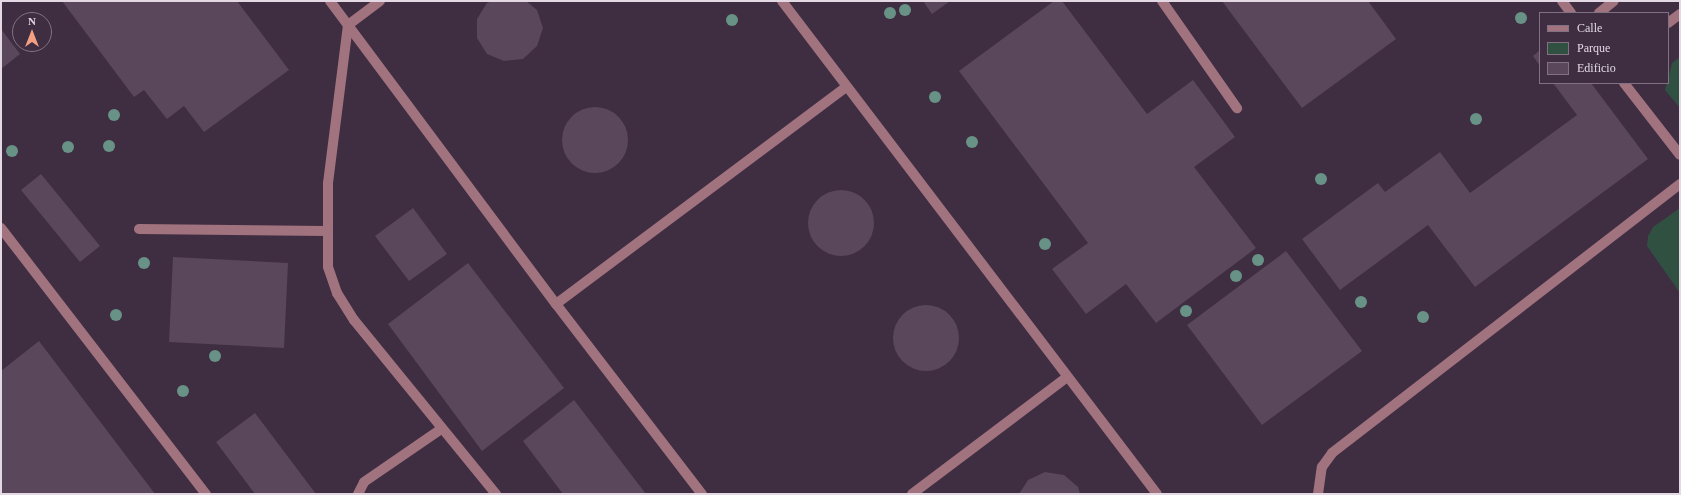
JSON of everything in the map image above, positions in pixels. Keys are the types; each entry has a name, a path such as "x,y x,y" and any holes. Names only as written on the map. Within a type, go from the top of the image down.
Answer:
{"street":[{"path":"330,1 556,304 702,494"},
{"path":"380,1 348,25 328,183 326,231 328,267 337,293 354,320 441,429 496,494"},
{"path":"782,1 845,88 1066,378 1157,494"},
{"path":"1162,1 1237,108"},
{"path":"1562,1 1570,12"},
{"path":"1599,12 1614,1"},
{"path":"1669,22 1680,14"},
{"path":"1625,84 1680,155"},
{"path":"556,304 845,88"},
{"path":"1318,494 1322,467 1332,453 1680,184"},
{"path":"1,228 206,494"},
{"path":"139,229 326,231"},
{"path":"912,494 1066,378"},
{"path":"358,494 364,482 441,429"}],"green space":[{"path":"1680,57 1680,108 1665,90 1667,84 1669,84 1669,75 1672,63"},
{"path":"1680,208 1680,293 1647,246 1648,236 1653,227"}],"building":[{"path":"62,1 237,1 289,70 204,132 184,106 167,119 144,90 134,97"},
{"path":"492,1 526,1 537,10 543,28 537,46 523,59 504,61 487,54 477,38 477,19 487,3"},
{"path":"923,1 950,1 932,14"},
{"path":"1054,1 1062,1 1147,114 1193,80 1235,137 1194,167 1256,248 1156,323 1126,284 1086,314 1052,269 1088,243 959,71"},
{"path":"1222,1 1368,1 1396,39 1302,108"},
{"path":"1,29 12,43 12,52 18,52 20,54 1,69"},
{"path":"1539,51 1539,65 1533,56"},
{"path":"1554,84 1592,84 1648,159 1475,287 1428,225 1340,290 1302,239 1378,183 1385,192 1440,152 1470,193 1577,115"},
{"path":"595,107 607,110 618,117 625,128 628,140 625,152 618,163 607,170 595,173 583,170 572,163 565,152 562,140 565,128 572,117 583,110"},
{"path":"41,174 100,246 80,262 21,190"},
{"path":"841,190 853,193 864,200 871,211 874,223 871,235 864,246 853,253 841,256 829,253 818,246 811,235 808,223 811,211 818,200 829,193"},
{"path":"413,208 447,254 409,281 375,236"},
{"path":"1286,251 1362,351 1262,425 1187,325"},
{"path":"173,257 288,263 284,348 169,342"},
{"path":"468,263 564,388 482,451 388,324"},
{"path":"926,305 938,308 949,315 956,326 959,338 956,350 949,361 938,368 926,371 914,368 903,361 896,350 893,338 896,326 903,315 914,308"},
{"path":"39,341 155,494 1,494 1,371"},
{"path":"574,400 646,494 563,494 523,441"},
{"path":"255,413 316,494 255,494 216,442"},
{"path":"1045,472 1064,475 1078,487 1080,494 1019,494 1028,480"}]}
